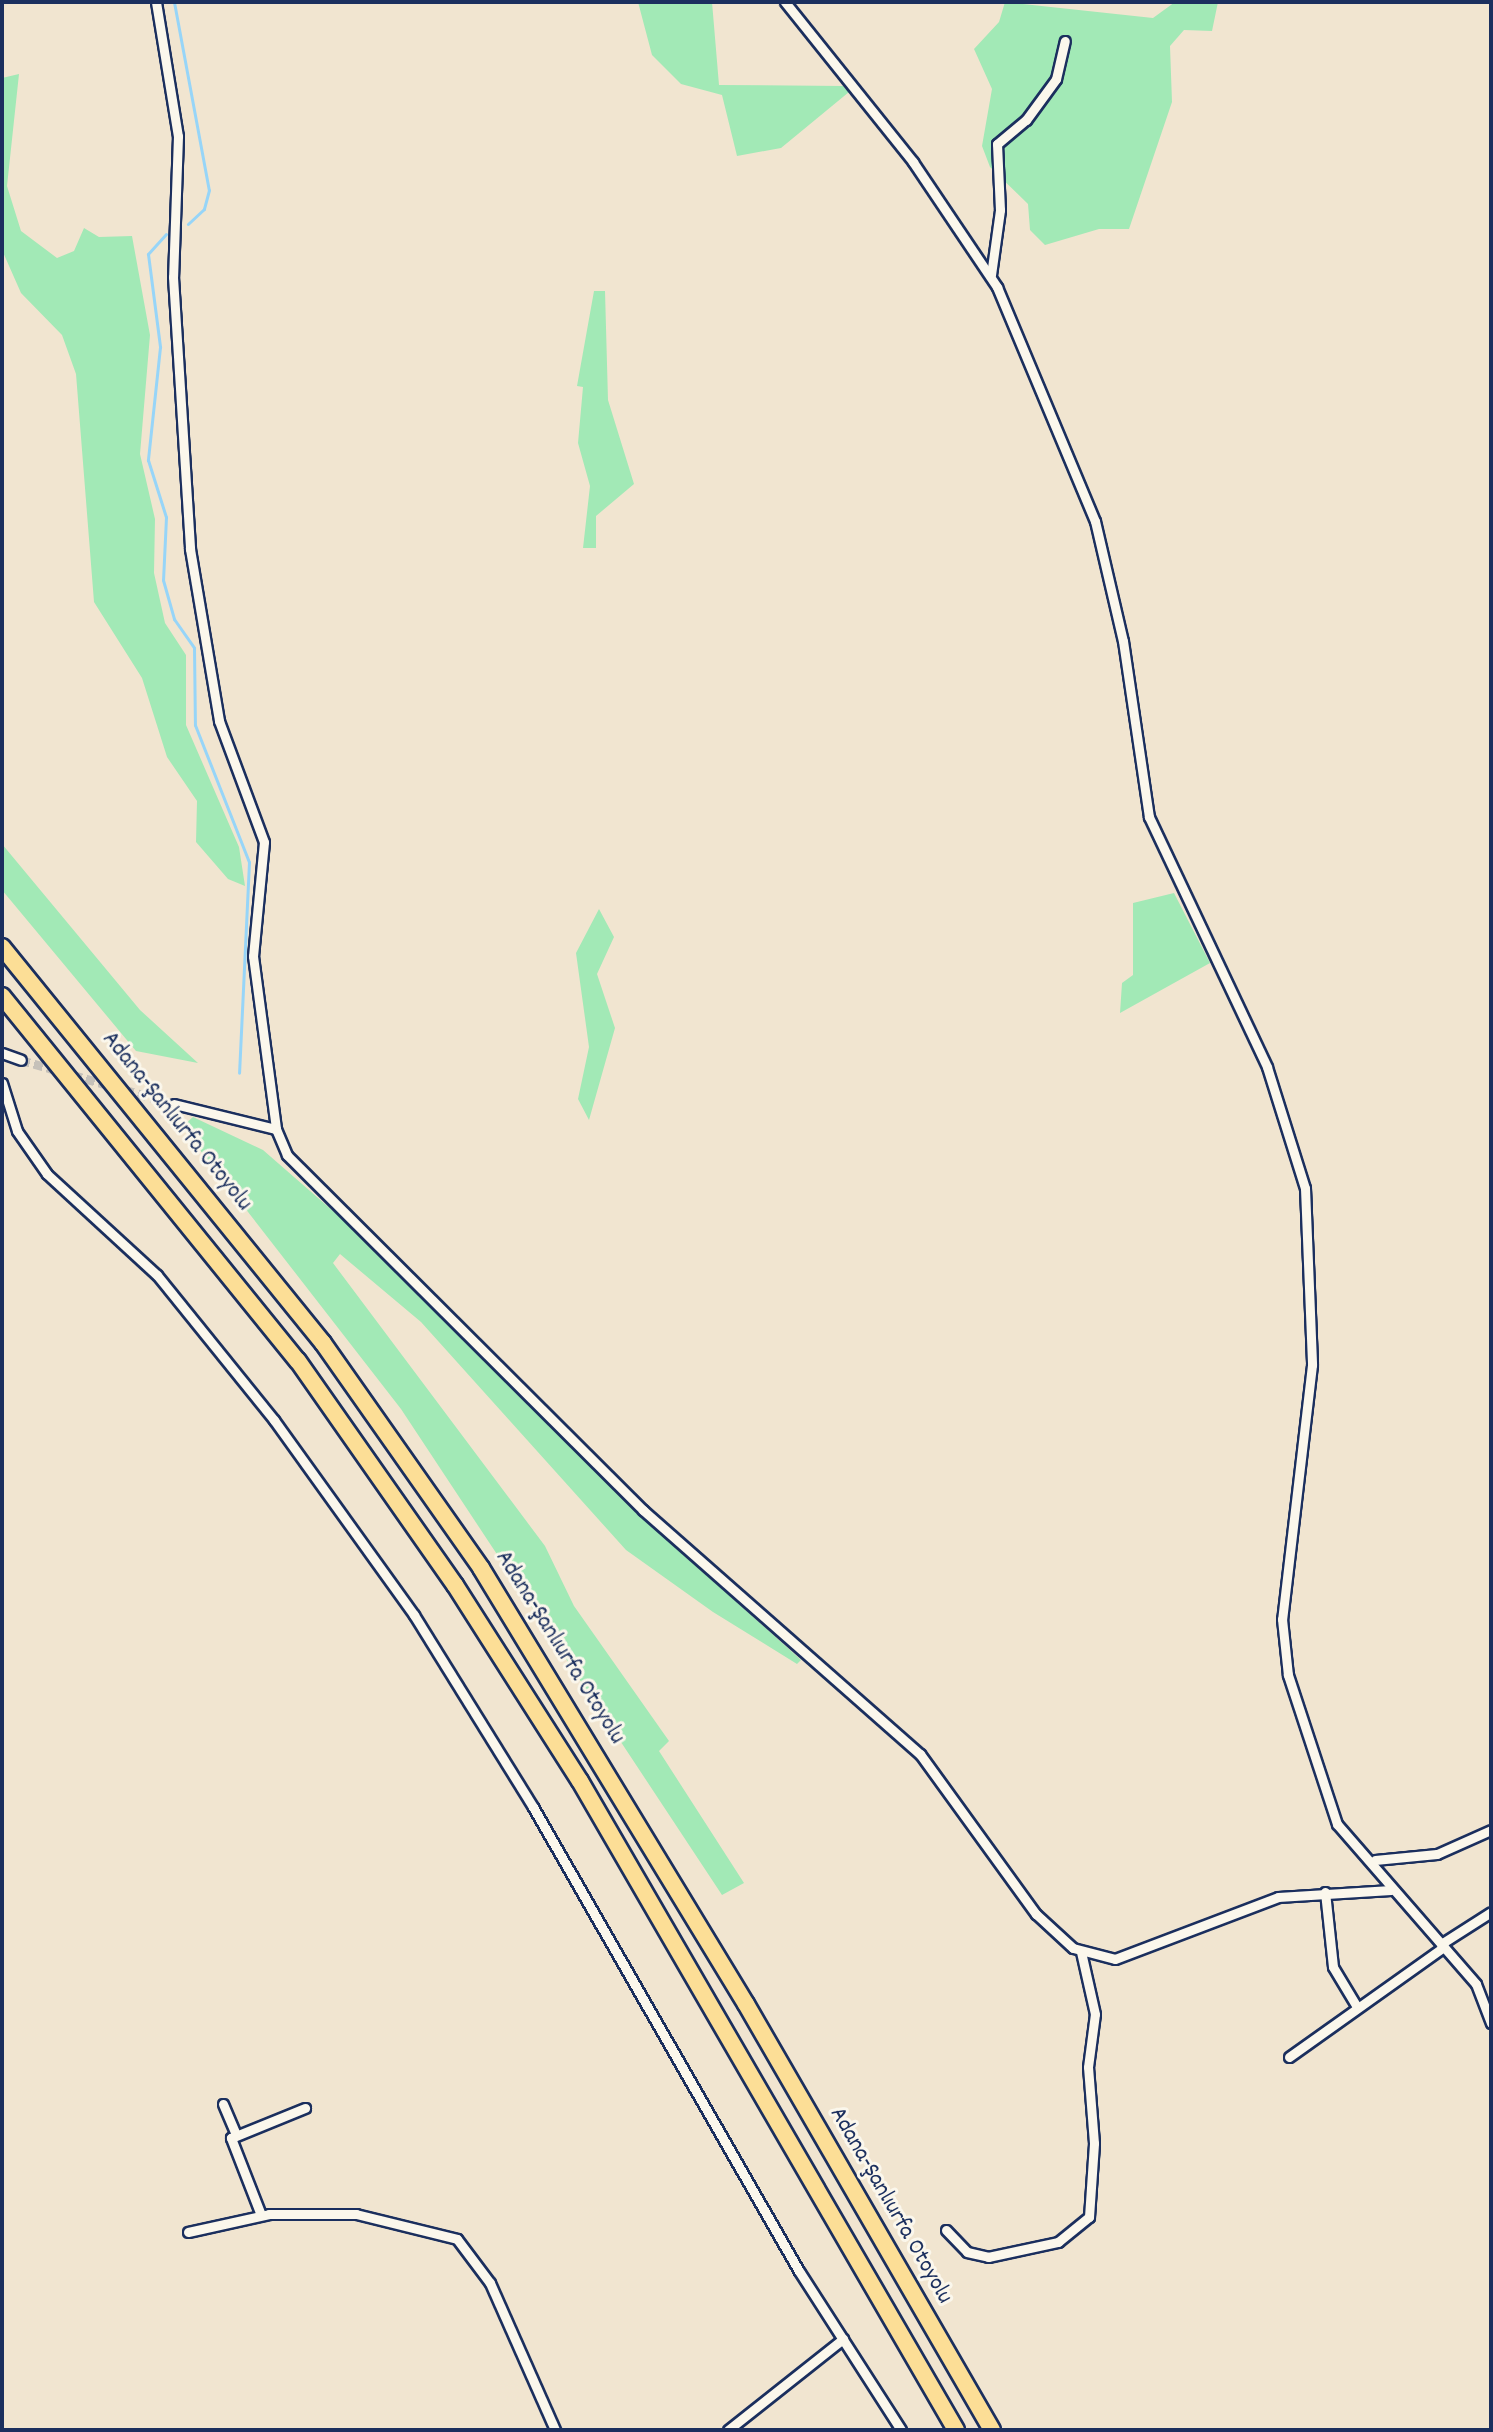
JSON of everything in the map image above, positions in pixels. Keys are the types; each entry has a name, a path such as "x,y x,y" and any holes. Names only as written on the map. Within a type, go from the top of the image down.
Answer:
{"highway":[{"name":"Adana-Şanlıurfa Otoyolu","path":"2,947 323,1343 481,1568 746,2004 992,2430"},
{"path":"2,996 298,1361 455,1585 603,1821 956,2430"}],"street":[{"path":"156,2 178,136 173,277 190,549 219,721 264,842 253,956 276,1129 287,1155 329,1200 400,1261 643,1510 920,1754 1036,1914 1081,1952 1115,1959 1154,1949 1248,1905 1325,1892 1391,1890"},
{"path":"785,2 913,162 990,276 1099,535 1153,829 1258,1044 1302,1175 1312,1365 1282,1642 1329,1807 1375,1860 1391,1890 1476,1984 1491,2023"},
{"path":"990,276 1000,210 997,144 1026,120 1056,79 1065,41"},
{"path":"2,1053 21,1060"},
{"path":"2,1083 17,1131 47,1174 157,1275 274,1420 414,1615 843,2339 901,2430"},
{"path":"174,1104 276,1129"},
{"path":"1375,1860 1437,1854 1491,1830"},
{"path":"1325,1892 1333,1967 1357,2007"},
{"path":"1289,2057 1491,1912"},
{"path":"946,2230 967,2252 988,2257 1058,2242 1089,2217 1094,2143 1088,2067 1095,2014 1081,1952"},
{"path":"1476,1984 1491,1989"},
{"path":"223,2104 236,2135"},
{"path":"261,2215 231,2138 305,2108"},
{"path":"188,2232 261,2215 368,2215 464,2244 499,2301 555,2430"},
{"path":"728,2430 843,2339"}],"green space":[{"path":"638,2 712,2 719,85 843,86 849,92 781,148 737,156 722,95 681,84 652,55"},
{"path":"1005,2 1153,18 1175,2 1218,2 1212,31 1184,30 1170,46 1172,102 1129,229 1099,229 1045,245 1030,230 1028,204 990,167 982,146 992,89 974,49 999,22"},
{"path":"19,74 7,186 21,231 57,258 74,251 84,228 99,237 132,236 150,335 140,454 155,519 154,573 165,623 186,655 186,725 239,847 245,886 228,879 196,842 197,801 167,757 142,678 94,602 76,374 62,335 21,293 2,250 2,78"},
{"path":"594,291 605,291 608,400 634,484 596,516 596,548 583,548 590,486 578,443 583,387 577,386"},
{"path":"2,844 140,1010 198,1063 136,1051 2,890"},
{"path":"1174,893 1210,963 1120,1013 1122,983 1133,975 1133,903"},
{"path":"599,909 614,937 597,974 615,1028 589,1120 578,1099 589,1047 576,953"},
{"path":"193,1117 263,1150 372,1245 628,1504 801,1660 797,1664 713,1612 626,1550 421,1322 340,1254 333,1263 545,1546 574,1606 669,1741 659,1751 744,1883 722,1895 401,1409 182,1127"}],"waterway":[{"path":"174,2 209,190 204,209 188,224"},
{"path":"166,234 148,254 160,347 148,460 166,517 163,580 174,619 194,648 195,725 249,862 239,1073"}],"tunnel":[{"path":"21,1060 174,1104"}]}
